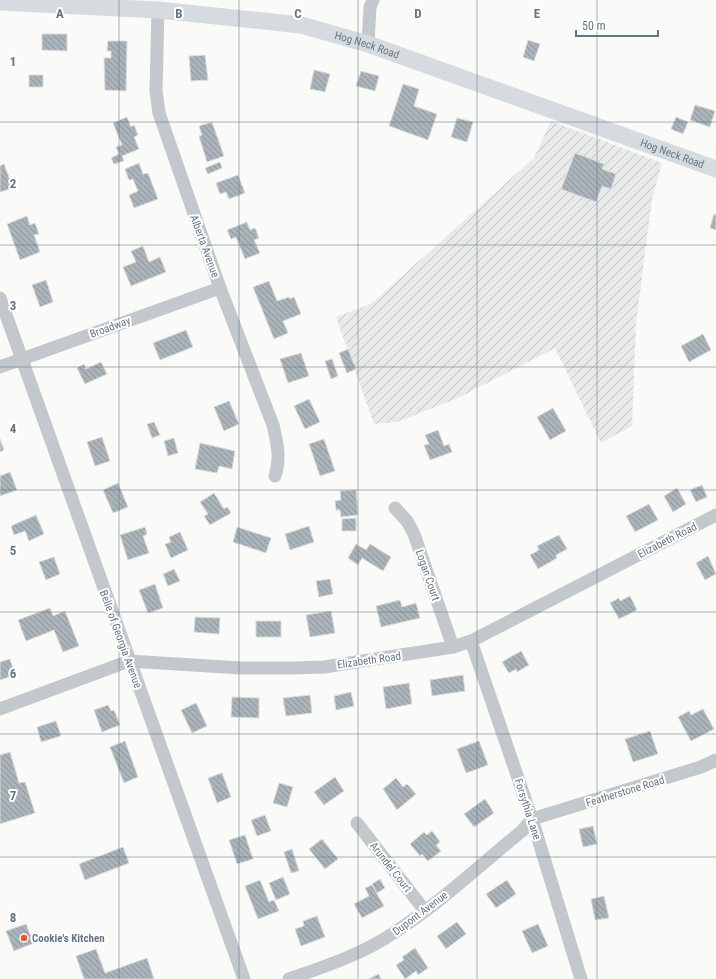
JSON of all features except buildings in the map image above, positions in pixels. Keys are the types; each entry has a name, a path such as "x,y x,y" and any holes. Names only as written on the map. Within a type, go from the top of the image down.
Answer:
{"main road":[{"name":"Hog Neck Road","path":"0,2 158,10 301,25 368,44 716,169"}],"street":[{"path":"368,44 370,7 373,0"},
{"name":"Alberta Avenue","path":"158,10 156,92 159,113 220,288 272,425 278,446 279,463 275,476"},
{"name":"Broadway","path":"0,367 220,288"},
{"name":"Belle of Georgia Avenue","path":"0,298 244,979"},
{"name":"Logan Court","path":"395,508 404,518 414,534 453,647"},
{"name":"Elizabeth Road","path":"0,709 129,661 241,668 292,668 324,666 453,647 471,640 716,515"},
{"name":"Forsythia Lane","path":"471,640 532,819 581,979"},
{"name":"Featherstone Road","path":"532,819 701,767 716,760"},
{"name":"Dupont Avenue","path":"290,979 354,955 395,933 425,911 522,831 532,819"},
{"name":"Arundel Court","path":"356,823 425,911"}],"shaded area":[{"path":"551,121 662,163 652,199 636,324 632,426 601,443 555,348 458,398 397,422 374,424 336,317 371,304 534,158"}],"place":[{"name":"Cookie's Kitchen","path":"24,938"}]}
